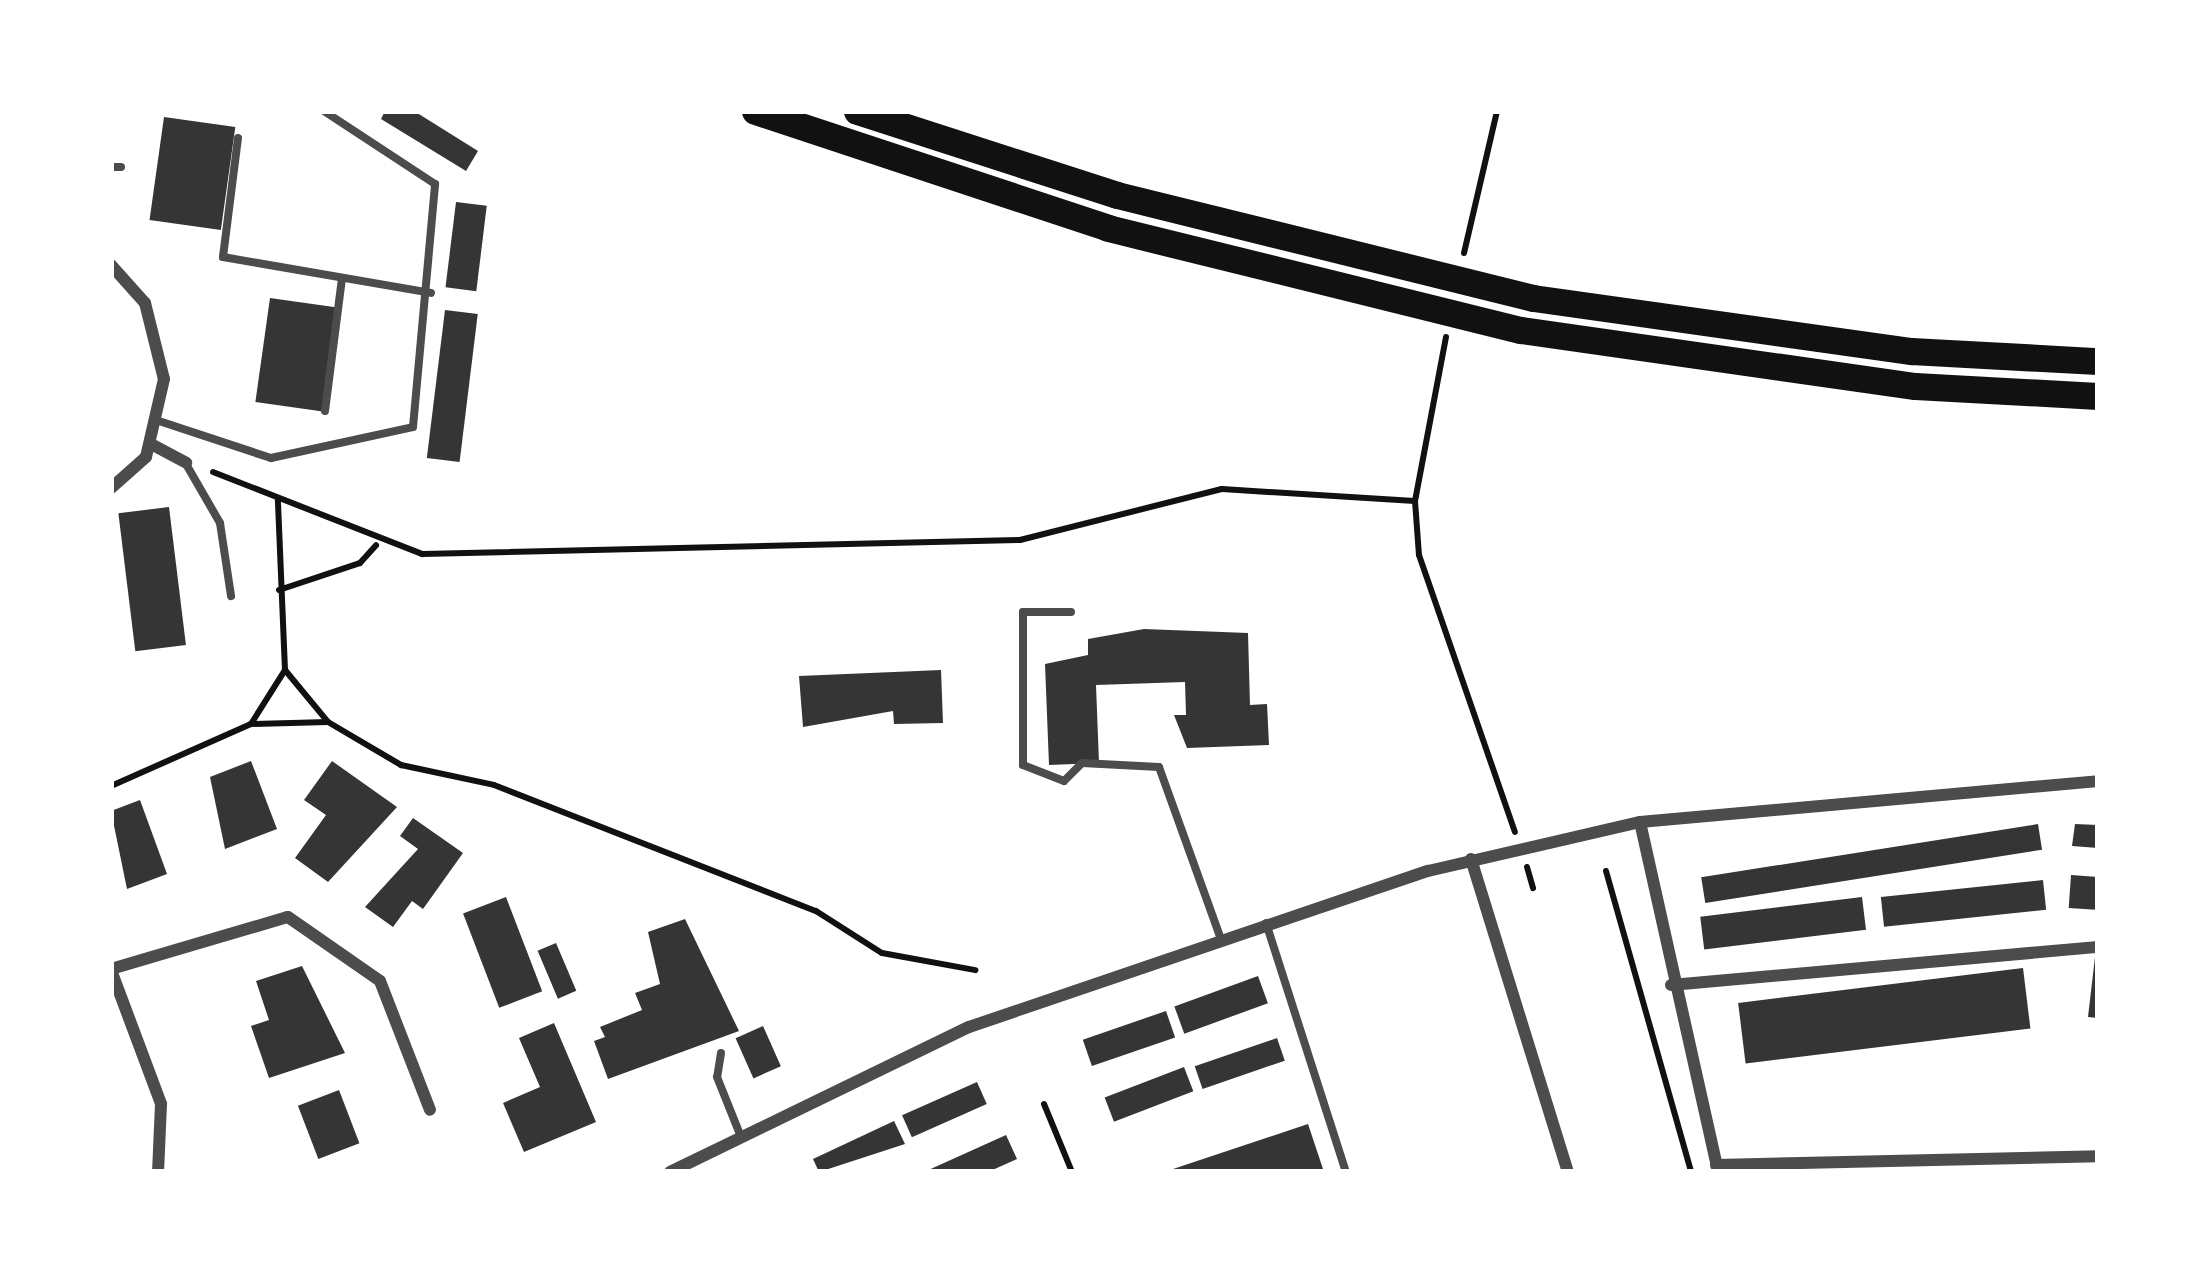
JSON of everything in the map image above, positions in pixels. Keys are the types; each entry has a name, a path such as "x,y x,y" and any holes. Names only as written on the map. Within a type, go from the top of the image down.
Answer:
{"highway":[{"path":"755,111 1108,228 1521,330 1915,386 2098,396"},
{"path":"857,111 1117,195 1533,298 1911,351 2098,361"}],"street":[{"path":"111,265 162,345 158,422 151,444 111,488"},
{"path":"151,444 186,464"},
{"path":"670,1172 969,1027 1220,936 1471,859 1640,822 2098,781"},
{"path":"1640,822 1671,985 1718,1169 2098,1156"},
{"path":"1471,859 1568,1172"},
{"path":"158,1172 160,1104 111,969 288,917 380,981 430,1111"},
{"path":"1671,985 2098,947"}],"lane":[{"path":"158,422 271,458 393,439 413,427 431,293 435,184 324,111"},
{"path":"238,138 223,257 431,293"},
{"path":"325,411 342,278"},
{"path":"186,464 220,523 231,596"},
{"path":"1071,612 1023,612 1023,765 1064,781 1082,763 1159,767 1220,936"},
{"path":"1265,921 1346,1172"},
{"path":"722,1053 717,1077 741,1137"}],"path":[{"path":"1471,220 1497,111"},
{"path":"1438,376 1415,501 1430,599 1534,888"},
{"path":"186,464 376,545 467,554 1020,540 1222,489 1415,501"},
{"path":"278,500 285,670 328,722 401,765 494,785 816,911 882,953 975,970"},
{"path":"279,590 360,563 376,545"},
{"path":"251,724 285,670"},
{"path":"111,786 251,724 328,722"},
{"path":"1606,871 1691,1172"},
{"path":"1044,1104 1072,1172"}],"building":[{"path":"385,111 414,111 478,151 466,171 381,119"},
{"path":"164,117 235,127 221,230 150,220"},
{"path":"456,202 487,206 476,291 446,287"},
{"path":"270,298 337,307 323,411 255,402"},
{"path":"445,310 478,314 460,462 427,458"},
{"path":"169,507 186,645 135,651 118,513"},
{"path":"1144,629 1248,633 1250,705 1267,704 1269,745 1187,748 1174,715 1186,715 1185,682 1096,685 1099,763 1049,765 1045,664 1088,655 1088,639"},
{"path":"941,670 943,723 894,724 893,711 803,727 799,676"},
{"path":"251,761 277,829 225,849 210,777"},
{"path":"332,761 397,807 328,882 295,858 326,815 304,800"},
{"path":"140,800 167,874 127,889 111,811"},
{"path":"413,818 463,853 423,909 412,901 393,927 365,907 418,849 400,836"},
{"path":"2038,824 2042,850 1705,903 1701,877"},
{"path":"2075,824 2098,825 2098,848 2072,846"},
{"path":"2071,875 2098,877 2096,910 2069,908"},
{"path":"2043,880 2046,910 1884,927 1881,897"},
{"path":"506,897 542,991 499,1008 463,913"},
{"path":"1862,897 1866,930 1704,950 1700,917"},
{"path":"685,919 739,1031 608,1079 594,1041 605,1037 600,1027 642,1010 635,993 660,984 648,932"},
{"path":"556,943 576,991 558,999 538,951"},
{"path":"2098,957 2098,1018 2088,1017"},
{"path":"302,966 345,1053 269,1078 251,1026 269,1020 256,981"},
{"path":"2023,968 2030,1029 1746,1064 1738,1003"},
{"path":"1258,976 1268,1003 1184,1034 1174,1006"},
{"path":"1166,1011 1175,1037 1092,1066 1083,1040"},
{"path":"554,1023 596,1122 524,1152 503,1103 540,1087 519,1038"},
{"path":"763,1026 781,1066 753,1078 736,1038"},
{"path":"1277,1038 1285,1061 1203,1089 1195,1066"},
{"path":"1184,1067 1193,1091 1114,1122 1105,1097"},
{"path":"977,1082 987,1104 912,1137 902,1115"},
{"path":"339,1090 359,1143 318,1159 298,1106"},
{"path":"894,1121 905,1144 819,1172 813,1159"},
{"path":"1308,1124 1324,1172 1167,1172 1167,1171"},
{"path":"1006,1135 1017,1159 988,1172 924,1172"}]}
